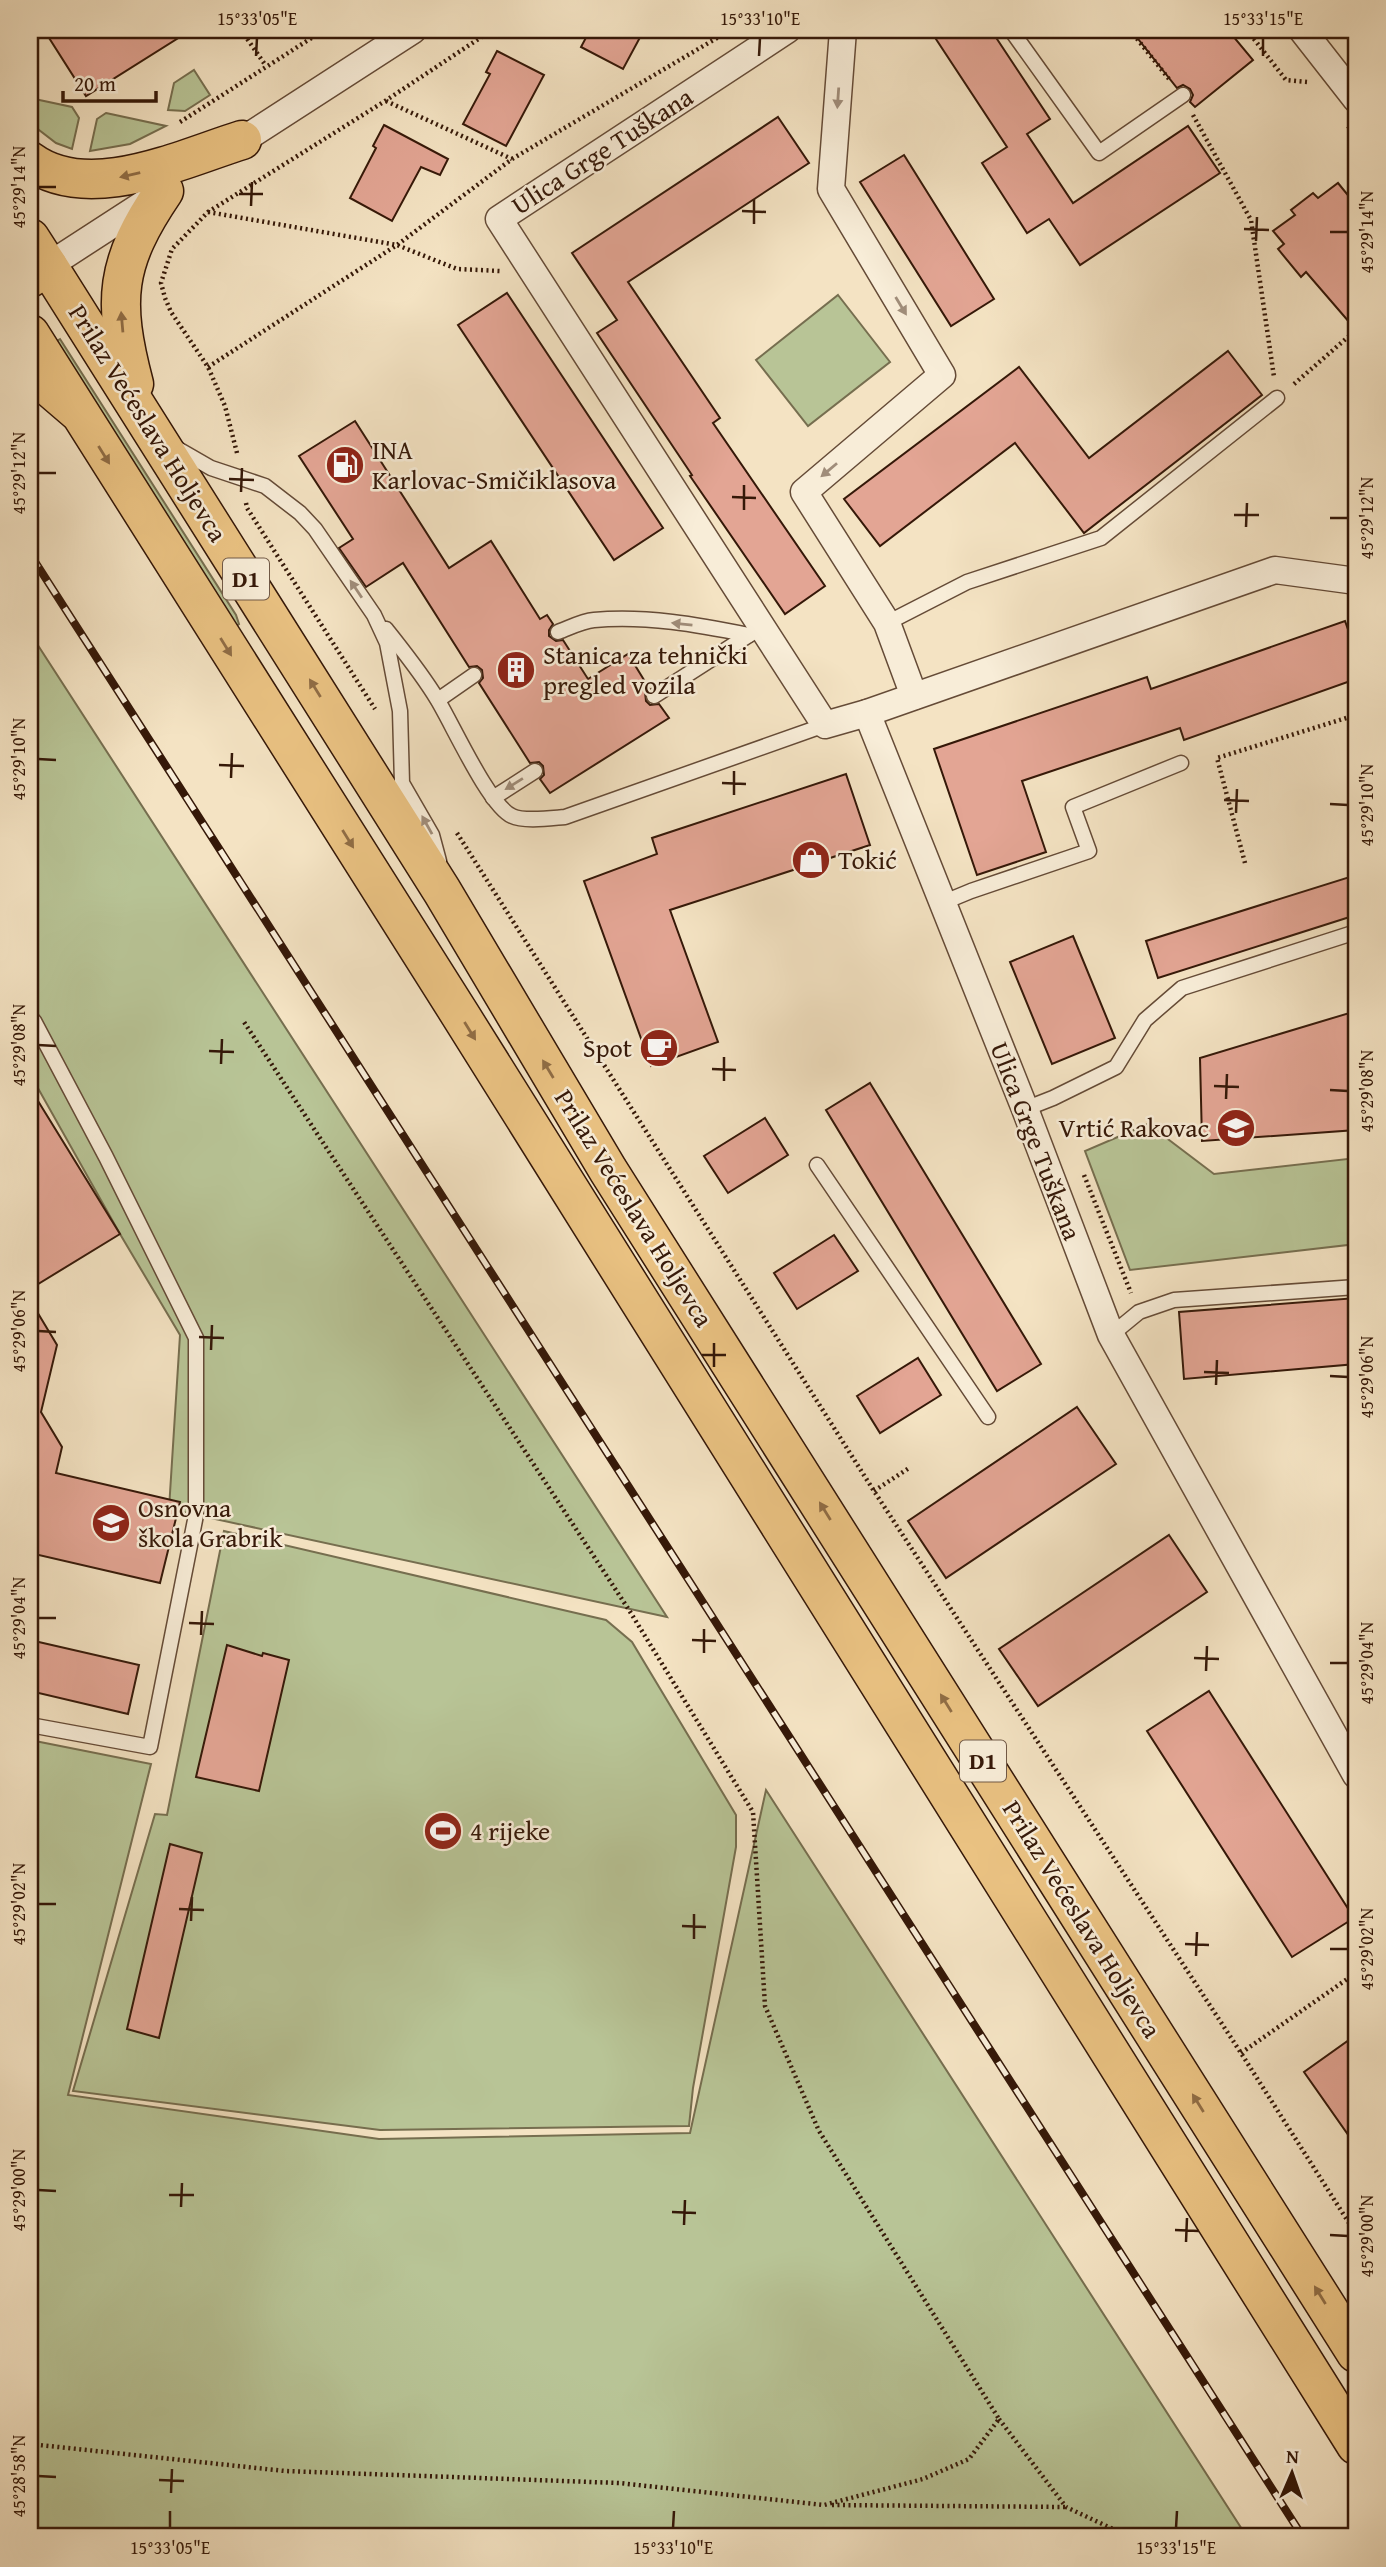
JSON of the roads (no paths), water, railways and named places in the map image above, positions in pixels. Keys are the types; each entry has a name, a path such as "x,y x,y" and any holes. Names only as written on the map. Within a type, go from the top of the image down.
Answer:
{"main road":[{"path":"30,161 59,174 86,179 114,178 146,171 242,140"},
{"path":"146,421 122,328 121,280 125,262 135,240 164,191"},
{"name":"Prilaz Većeslava Holjevca","path":"36,261 146,421 442,891 616,1182 1356,2353"},
{"name":"Prilaz Većeslava Holjevca","path":"30,334 483,1051 1356,2445"},
{"path":"30,378 48,387 77,411"}],"street":[{"path":"36,261 164,191 413,30"},
{"name":"Ulica Grge Tuškana","path":"788,30 499,219 755,631 825,725"},
{"path":"843,30 831,189 942,375 804,492 887,623 914,696"},
{"path":"1301,30 1356,99"},
{"path":"825,725 867,713 1275,570 1356,581"},
{"name":"Ulica Grge Tuškana","path":"867,713 1025,1109 1111,1335 1356,1775"}],"lane":[{"path":"1011,30 1099,153 1183,95"},
{"path":"887,623 967,582 1101,538 1277,398"},
{"path":"146,421 195,460 265,486 300,513 315,529 374,615 417,668 493,797 512,816 545,820 565,817 825,725"},
{"path":"374,615 387,643 400,711 402,783 432,835 439,856 442,891"},
{"path":"558,632 591,620 637,620 755,631"},
{"path":"654,696 755,631"},
{"path":"438,700 474,675"},
{"path":"942,903 1089,851 1073,807 1181,763"},
{"path":"493,797 535,771"},
{"path":"1025,1109 1116,1067 1145,1020 1182,988 1356,932"},
{"path":"30,1020 34,1021 99,1144 196,1338 197,1515 150,1747 30,1725"},
{"path":"817,1165 988,1417"},
{"path":"1111,1335 1139,1312 1174,1300 1356,1287"}],"railway":[{"path":"30,554 1303,2537"}],"place":[{"name":"INA Karlovac-Smičiklasova","path":"345,465"},
{"name":"Stanica za tehnički pregled vozila","path":"516,670"},
{"name":"Tokić","path":"811,860"},
{"name":"Spot","path":"659,1048"},
{"name":"Vrtić Rakovac","path":"1236,1128"},
{"name":"Osnovna škola Grabrik","path":"111,1523"},
{"name":"4 rijeke","path":"443,1831"}]}
